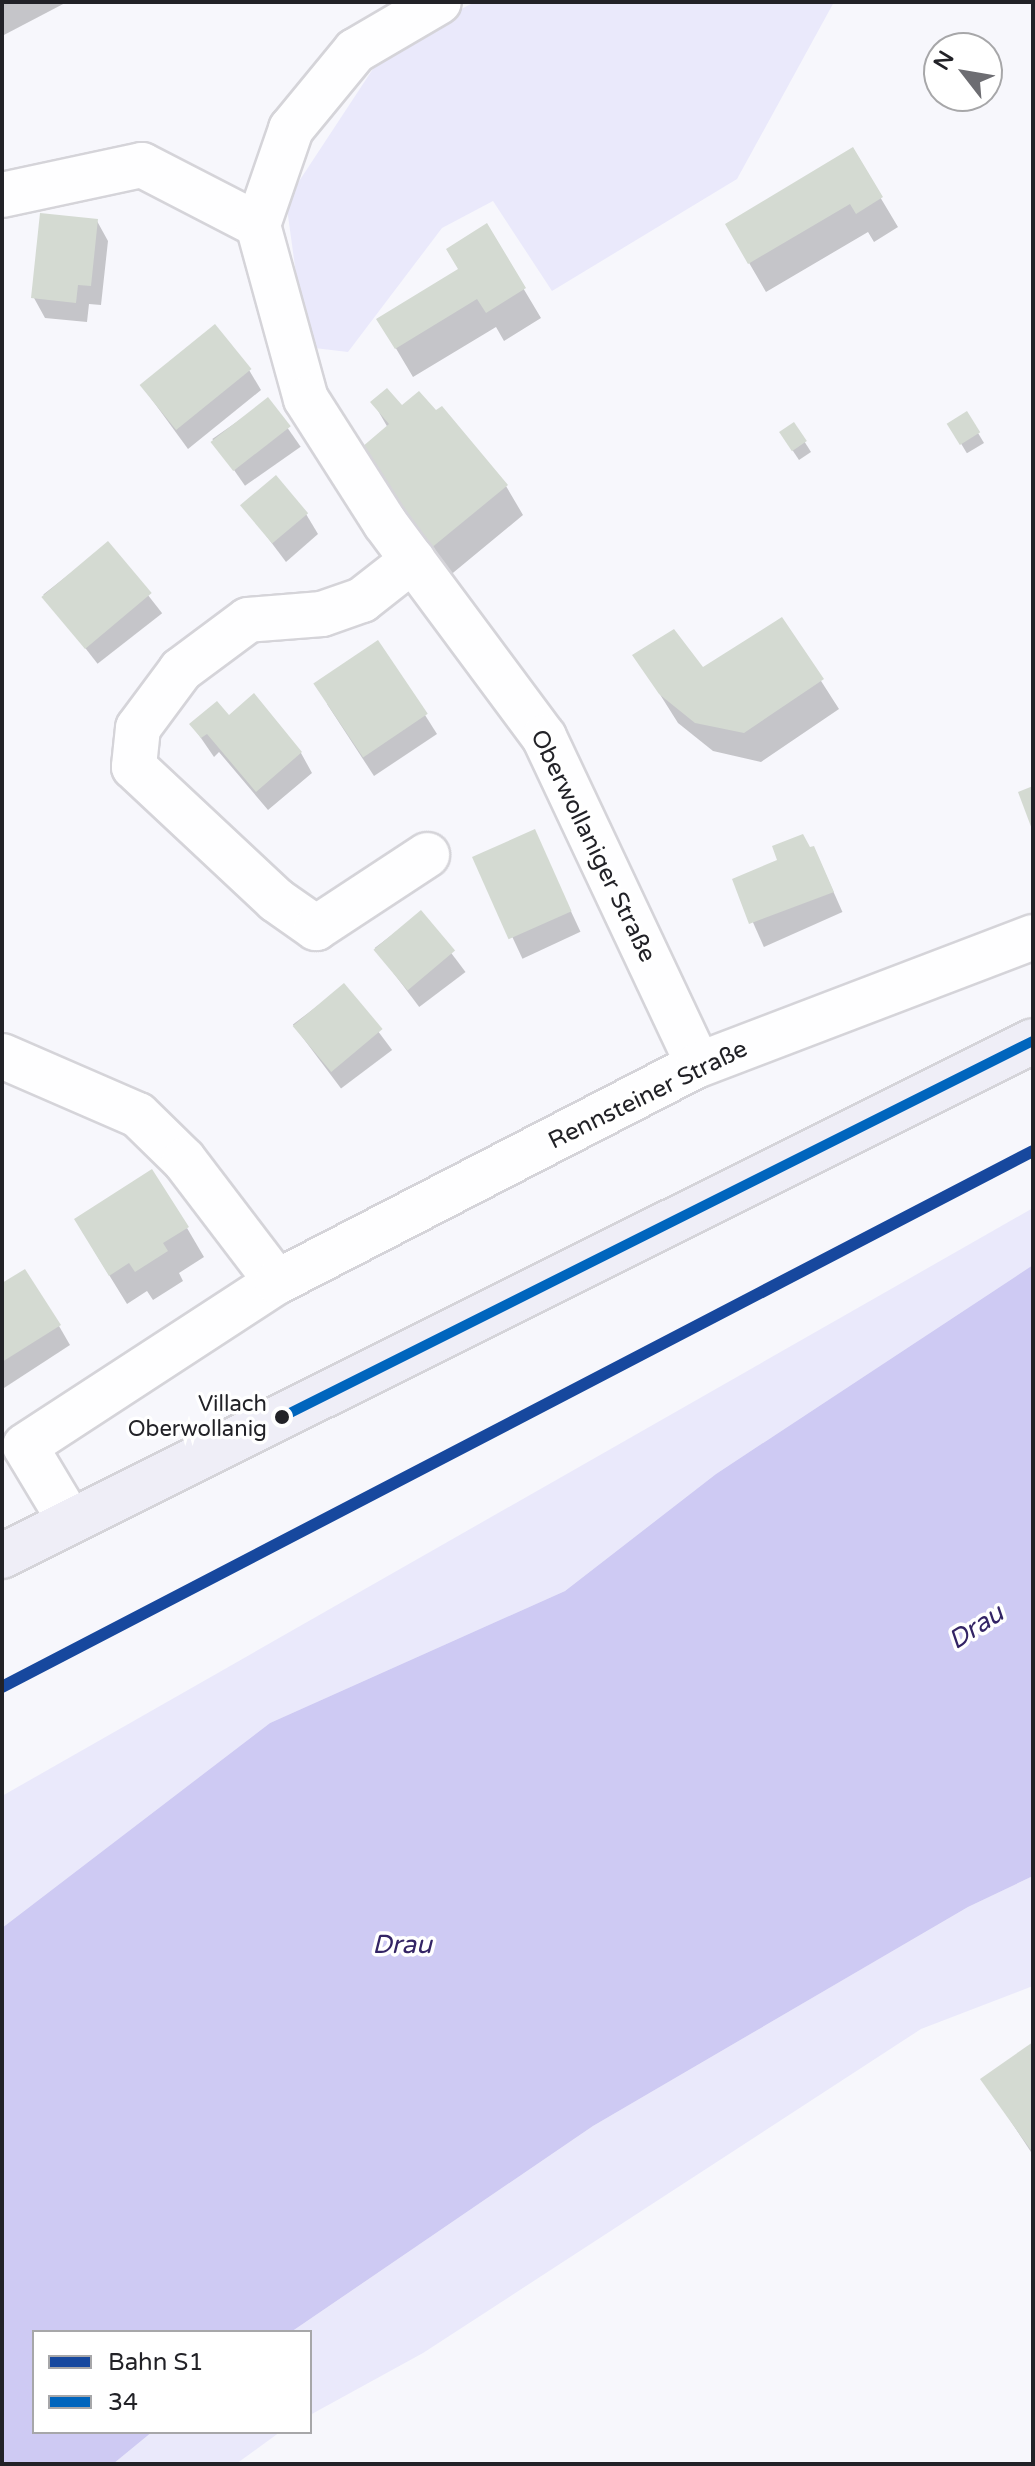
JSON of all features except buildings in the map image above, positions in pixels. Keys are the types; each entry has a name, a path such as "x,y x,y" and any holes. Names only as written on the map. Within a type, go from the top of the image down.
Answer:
{"main road":[{"path":"2,1556 1033,1041"}],"street":[{"path":"2,195 142,165 258,225 291,129 355,51 419,8"},
{"name":"Oberwollaniger Straße","path":"258,225 306,399 413,560 544,737 698,1065"},
{"path":"413,560 362,600 322,614 248,620 181,670 138,728 134,767 276,900 316,928 427,855"},
{"name":"Rennsteiner Straße","path":"70,1521 13,1455 277,1282 698,1065 1033,937"},
{"path":"2,1056 138,1115 184,1160 277,1282"}],"shaded area":[{"path":"475,2 834,2 737,179 552,291 493,201 442,228 348,352 306,347 286,201 388,46"},
{"path":"1033,1208 1033,1265 716,1474 565,1591 270,1723 2,1928 2,1796"},
{"path":"1033,1876 1033,1986 921,2029 423,2353 312,2414 312,2330 294,2330 593,2126 968,1907"},
{"path":"150,2434 277,2434 236,2464 113,2464"}],"water":[{"name":"Drau","path":"1033,1265 1033,1876 968,1907 593,2126 294,2330 32,2330 32,2434 150,2434 113,2464 2,2464 2,1928 270,1723 565,1591 716,1474"}],"rail line":[{"name":"S1","path":"2,1687 1033,1151"}],"transit line":[{"name":"34","path":"282,1417 1033,1041"}],"place":[{"name":"Villach Oberwollanig","path":"282,1417"}]}
